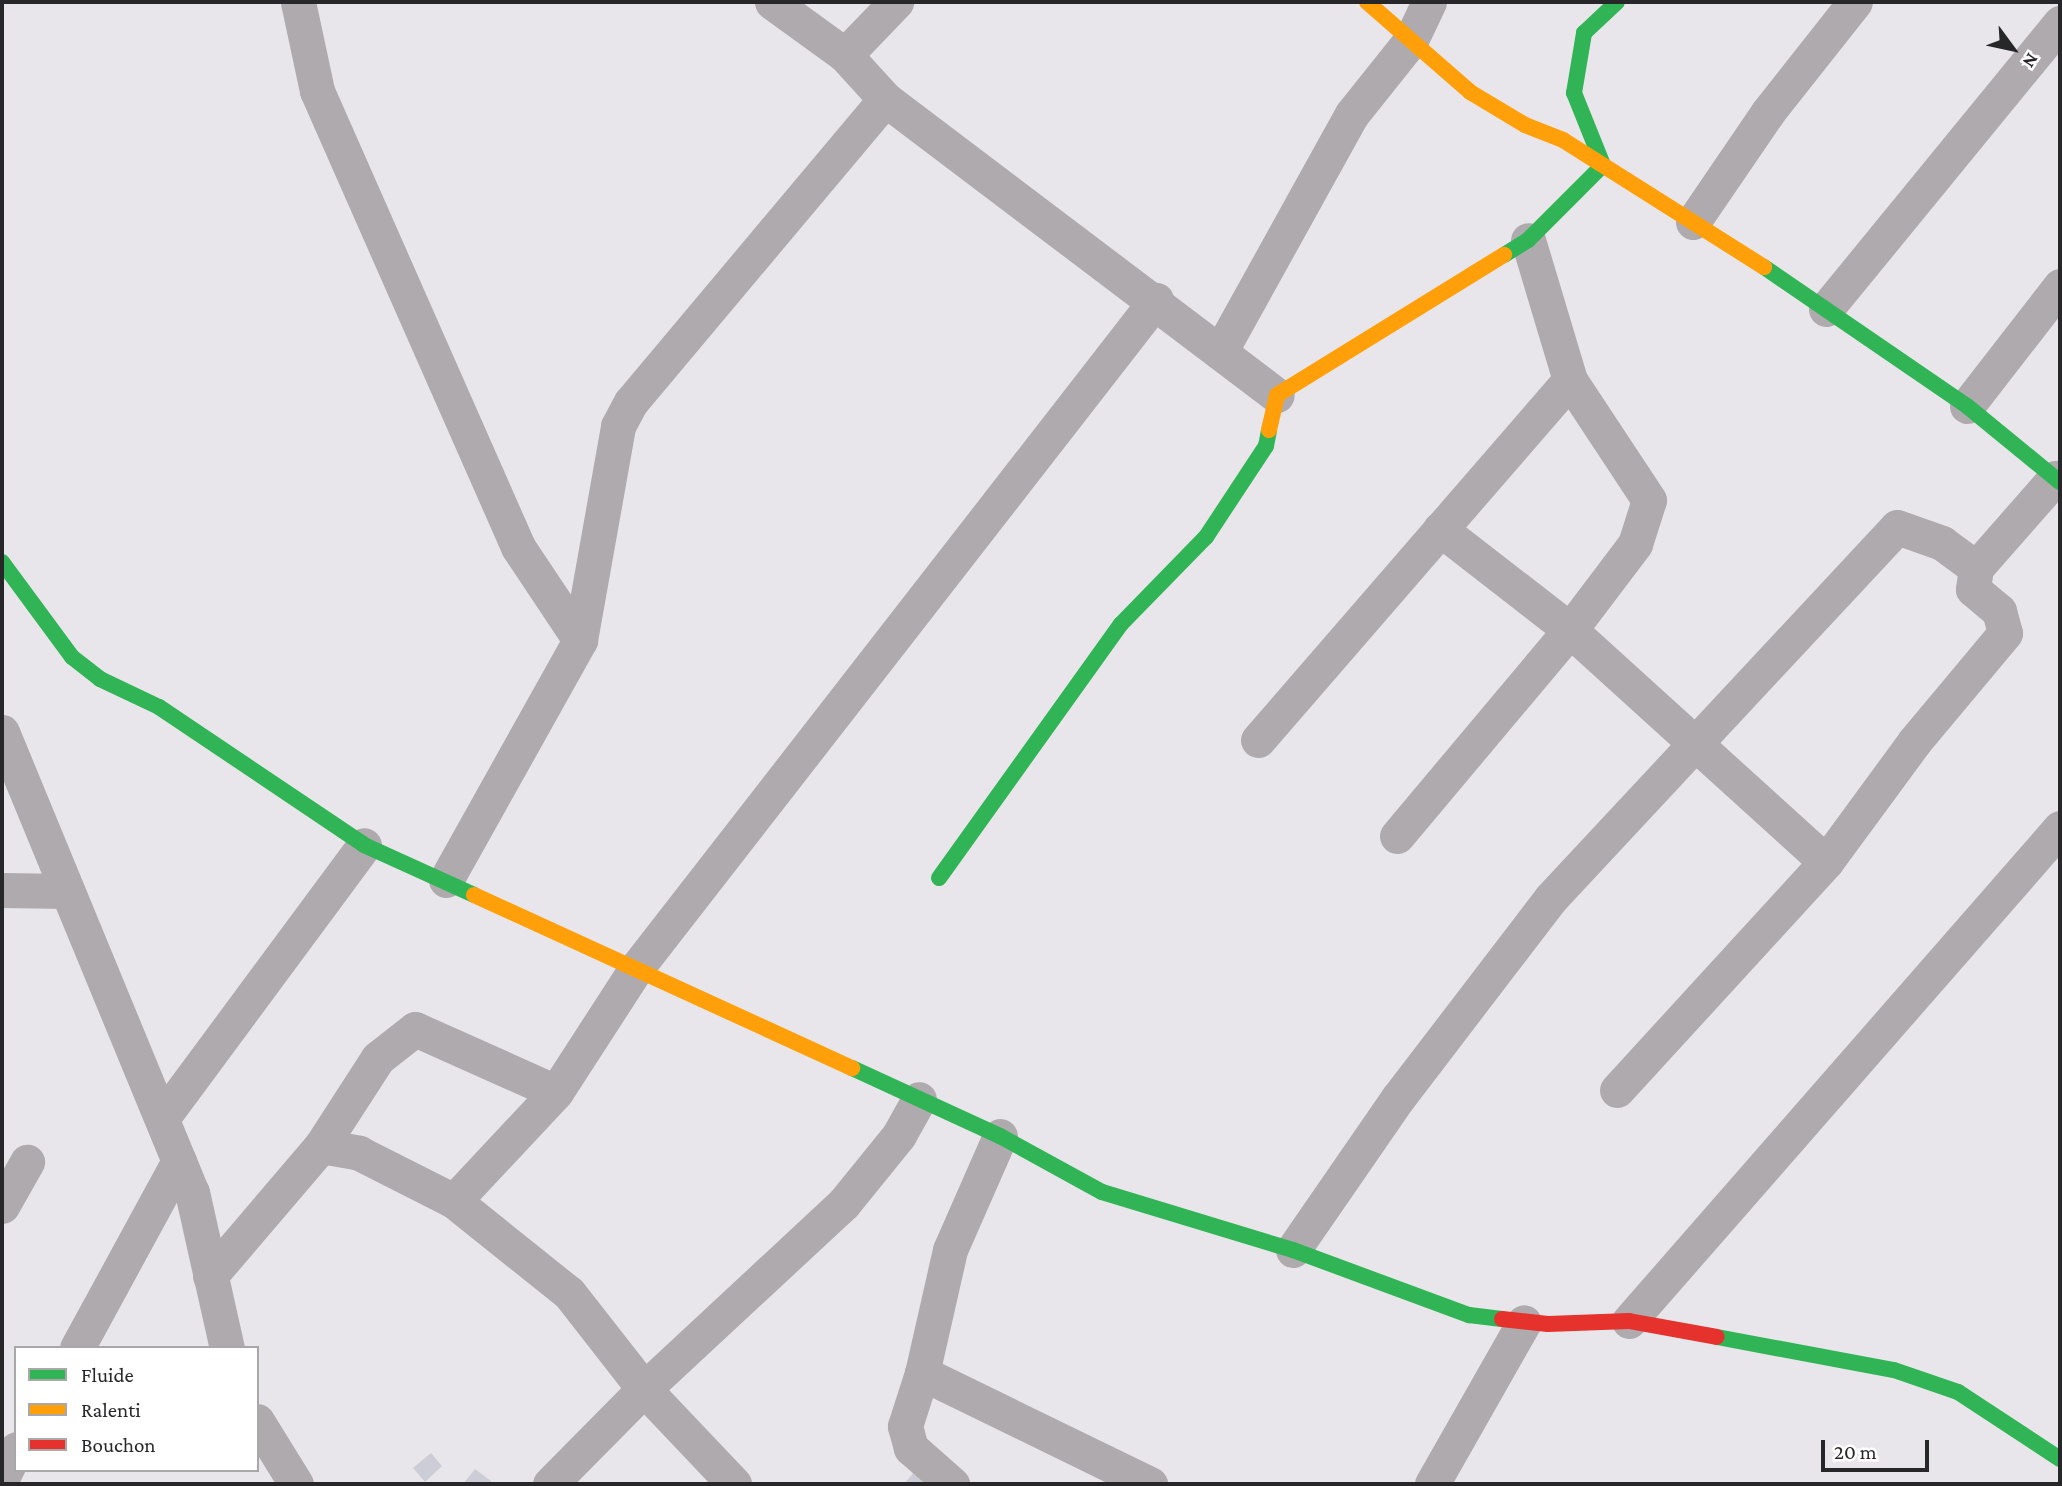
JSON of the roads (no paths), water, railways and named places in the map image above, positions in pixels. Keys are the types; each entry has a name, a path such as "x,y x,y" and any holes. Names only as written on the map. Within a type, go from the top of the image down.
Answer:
{"street":[{"path":"298,2 317,91 512,534 580,640"},
{"path":"772,2 845,55 885,99 1156,300 1277,394"},
{"path":"845,55 896,2"},
{"path":"1367,2 1470,92 1603,165 1826,309 1967,406 2057,480 1976,568 1973,589 1999,611 2005,634 1914,742 1826,862 1618,1090"},
{"path":"1220,352 1352,114 1411,40 1429,2"},
{"path":"1603,165 1574,93 1584,33 1617,2"},
{"path":"1693,222 1768,112 1855,2"},
{"path":"1826,309 2060,23"},
{"path":"446,880 580,640 618,426 631,402 885,99"},
{"path":"939,878 1121,624 1206,537 1266,446 1277,394 1528,240 1603,165"},
{"path":"1397,836 1570,630 1635,544 1649,500 1570,380 1528,240"},
{"path":"1967,406 2060,286"},
{"path":"454,1201 556,1092 635,970 1156,300"},
{"path":"1258,740 1570,380"},
{"path":"1293,1250 1398,1098 1551,898 1697,746 1897,527 1942,543 1976,568"},
{"path":"1440,529 1570,630 1826,862"},
{"path":"2,562 72,657 100,679 159,707 364,845 446,880 635,970 1000,1136 1123,1200 1293,1250 1469,1315 1524,1322 1629,1321 1894,1370 1958,1392 2060,1459"},
{"path":"2,732 192,1192 227,1346"},
{"path":"1629,1321 2060,828"},
{"path":"163,1117 364,845"},
{"path":"2,890 66,891"},
{"path":"210,1276 321,1146 378,1058 415,1029 556,1092"},
{"path":"550,1484 644,1389 844,1203 899,1135 919,1099"},
{"path":"951,1484 911,1448 905,1426 922,1373 950,1250 1000,1136"},
{"path":"321,1146 359,1153 454,1201 569,1293 644,1389 734,1484"},
{"path":"78,1346 179,1161"},
{"path":"2,1206 27,1162"},
{"path":"1432,1484 1524,1322"},
{"path":"922,1373 1150,1484"},
{"path":"259,1424 296,1484"},
{"path":"2,1478 14,1453"}]}
